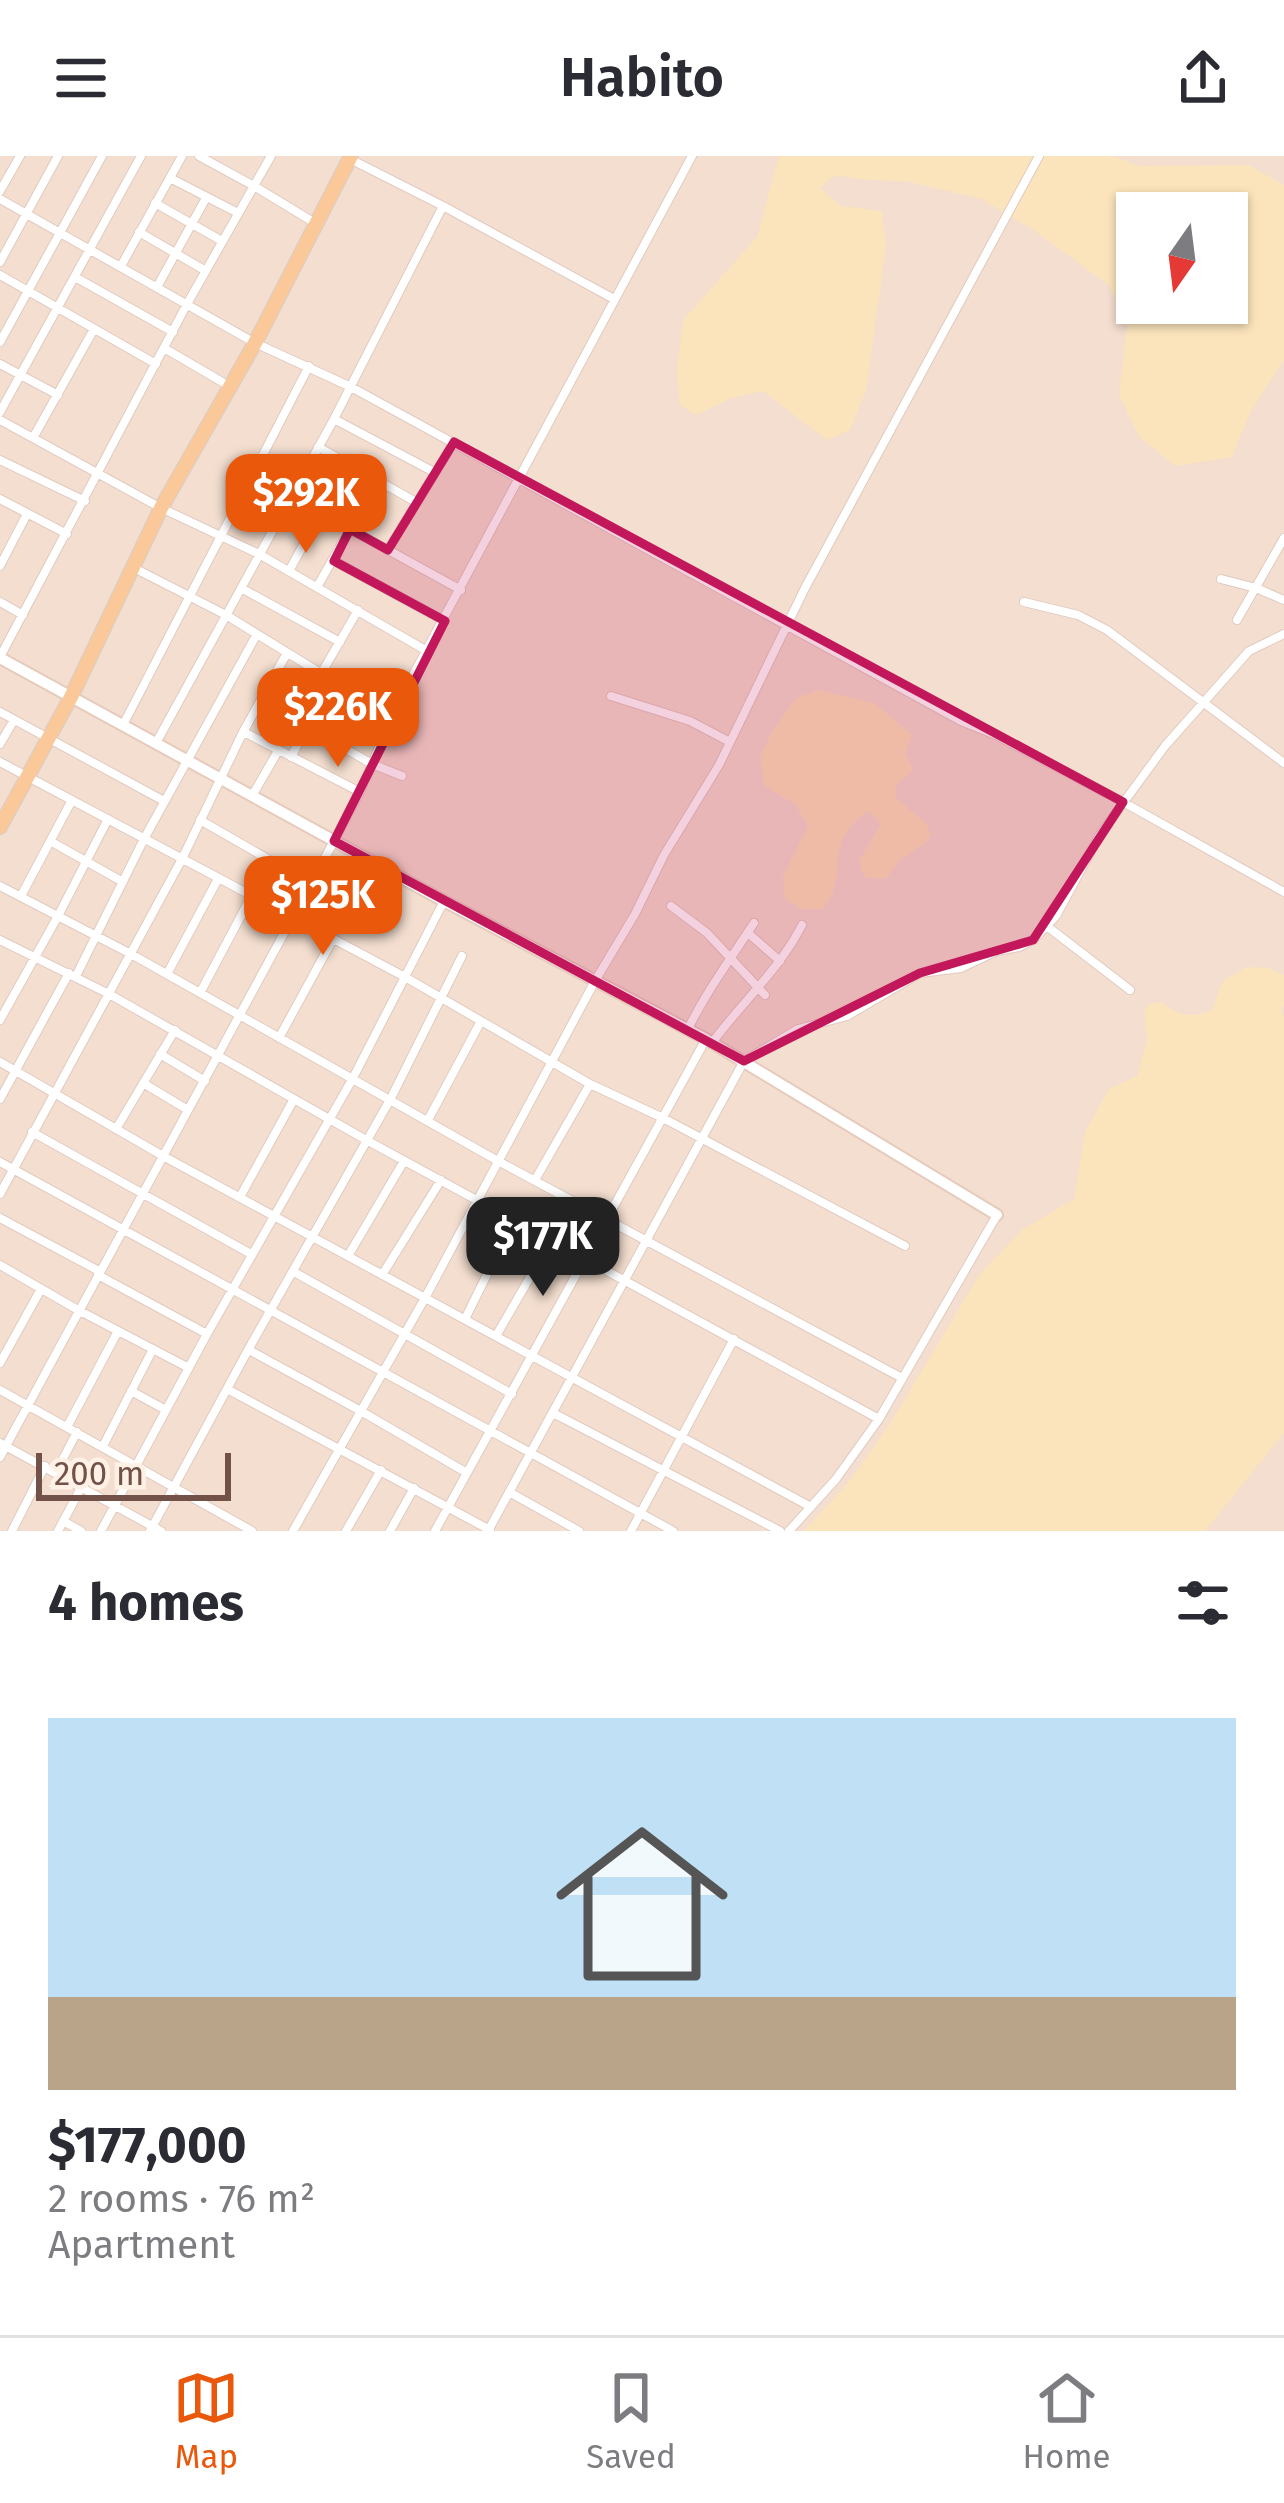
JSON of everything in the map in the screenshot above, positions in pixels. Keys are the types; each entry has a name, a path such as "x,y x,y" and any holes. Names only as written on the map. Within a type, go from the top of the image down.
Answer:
{"main road":[{"path":"0,827 71,697 161,508 255,343 348,157"}],"street":[{"path":"20,156 0,195 27,214 255,343 351,387 1284,892"},
{"path":"0,262 58,156"},
{"path":"0,342 102,156"},
{"path":"141,156 0,416 161,508 260,554 427,651"},
{"path":"121,266 182,156"},
{"path":"199,156 315,223"},
{"path":"269,156 0,658 444,902 709,1041 997,1215 879,1419 836,1479 784,1531 554,1413"},
{"path":"0,1457 334,841 397,705 692,156"},
{"path":"293,1531 730,742 1039,156"},
{"path":"348,157 614,298"},
{"path":"170,178 238,213"},
{"path":"157,286 206,198"},
{"path":"154,203 222,241"},
{"path":"156,743 334,419 443,206"},
{"path":"139,232 206,272"},
{"path":"0,275 156,364"},
{"path":"74,277 173,332"},
{"path":"33,438 94,329"},
{"path":"164,348 231,387"},
{"path":"0,364 58,394"},
{"path":"123,725 309,366"},
{"path":"334,419 434,472"},
{"path":"388,550 454,442"},
{"path":"318,447 416,502"},
{"path":"0,460 85,501"},
{"path":"289,571 348,463"},
{"path":"317,587 379,481"},
{"path":"0,500 67,534"},
{"path":"0,566 27,514"},
{"path":"350,529 461,590"},
{"path":"1237,620 1284,538"},
{"path":"334,561 445,621"},
{"path":"134,568 322,674"},
{"path":"1221,579 1284,600"},
{"path":"241,587 340,642"},
{"path":"0,602 23,615"},
{"path":"1024,602 1078,615 1107,630 1284,764"},
{"path":"295,719 358,610"},
{"path":"0,1099 97,935 164,801 257,634"},
{"path":"227,1389 489,1530 744,1061 798,1029 848,1016 920,973 973,964 1033,940 1048,927 1123,802 1201,702 1249,651 1284,634"},
{"path":"0,1194 182,859 287,652"},
{"path":"611,695 690,722 730,742"},
{"path":"261,700 372,764 402,776"},
{"path":"0,712 164,801"},
{"path":"0,744 14,720"},
{"path":"291,757 308,727"},
{"path":"243,732 360,792"},
{"path":"252,796 279,750"},
{"path":"0,762 405,977 590,1084 904,1246"},
{"path":"21,896 72,800"},
{"path":"0,1020 108,819"},
{"path":"200,820 374,920"},
{"path":"50,841 123,882"},
{"path":"167,974 218,879"},
{"path":"0,886 131,953 498,1161 902,1378"},
{"path":"200,993 251,897"},
{"path":"101,1531 250,1254 353,1078 444,902"},
{"path":"670,906 707,933 765,994"},
{"path":"688,1030 754,923"},
{"path":"435,1531 709,1041 781,961 802,925"},
{"path":"1048,927 1130,990"},
{"path":"748,933 781,961"},
{"path":"279,1038 333,939"},
{"path":"0,940 109,994 879,1419"},
{"path":"3,1445 154,1529 248,1350 391,1099 462,956"},
{"path":"428,1120 481,1021"},
{"path":"116,1129 175,1030"},
{"path":"160,1054 205,1081"},
{"path":"0,1062 163,1156 811,1507"},
{"path":"143,1083 188,1110"},
{"path":"535,1180 590,1084"},
{"path":"240,1197 294,1099"},
{"path":"32,1132 250,1254"},
{"path":"348,1256 404,1160"},
{"path":"0,1162 673,1531"},
{"path":"382,1275 441,1180"},
{"path":"0,1218 207,1334"},
{"path":"465,1319 514,1220"},
{"path":"496,1336 552,1239"},
{"path":"0,1280 3,1267 189,1368"},
{"path":"294,1272 512,1394"},
{"path":"0,1364 40,1289"},
{"path":"56,1472 118,1331"},
{"path":"631,1531 734,1339"},
{"path":"103,1446 153,1349"},
{"path":"248,1350 467,1473"},
{"path":"0,1390 252,1531"},
{"path":"131,1391 166,1410"},
{"path":"12,1531 45,1466"},
{"path":"346,1531 380,1470"},
{"path":"81,1531 60,1526 82,1486"},
{"path":"390,1531 414,1489"},
{"path":"509,1492 579,1531"}],"highlighted area":[{"path":"454,442 1123,802 1033,940 920,973 744,1061 334,841 445,621 334,561 350,529 388,550"}],"shaded area":[{"path":"0,156 1284,156 1284,1531 0,1531"}],"sand":[{"path":"779,156 1113,156 1139,166 1249,165 1284,185 1284,359 1250,413 1232,457 1176,466 1139,437 1119,394 1127,324 1248,324 1248,192 1116,192 1116,301 1109,285 981,199 910,182 835,175 820,188 841,206 882,211 886,247 866,390 850,430 827,440 763,391 732,398 696,415 680,405 677,370 683,320 757,237"},
{"path":"818,690 874,703 912,735 905,753 913,770 896,785 896,798 926,823 931,835 900,860 886,879 864,877 859,861 881,824 869,811 845,834 835,884 823,909 801,909 785,899 783,876 808,826 796,805 764,785 760,757 795,699"},
{"path":"1246,967 1269,968 1284,975 1284,1433 1205,1531 804,1531 848,1483 890,1424 979,1275 1022,1230 1074,1199 1085,1132 1109,1089 1137,1076 1147,1041 1144,1012 1149,1004 1161,1002 1185,1015 1212,1010 1223,981"}]}
